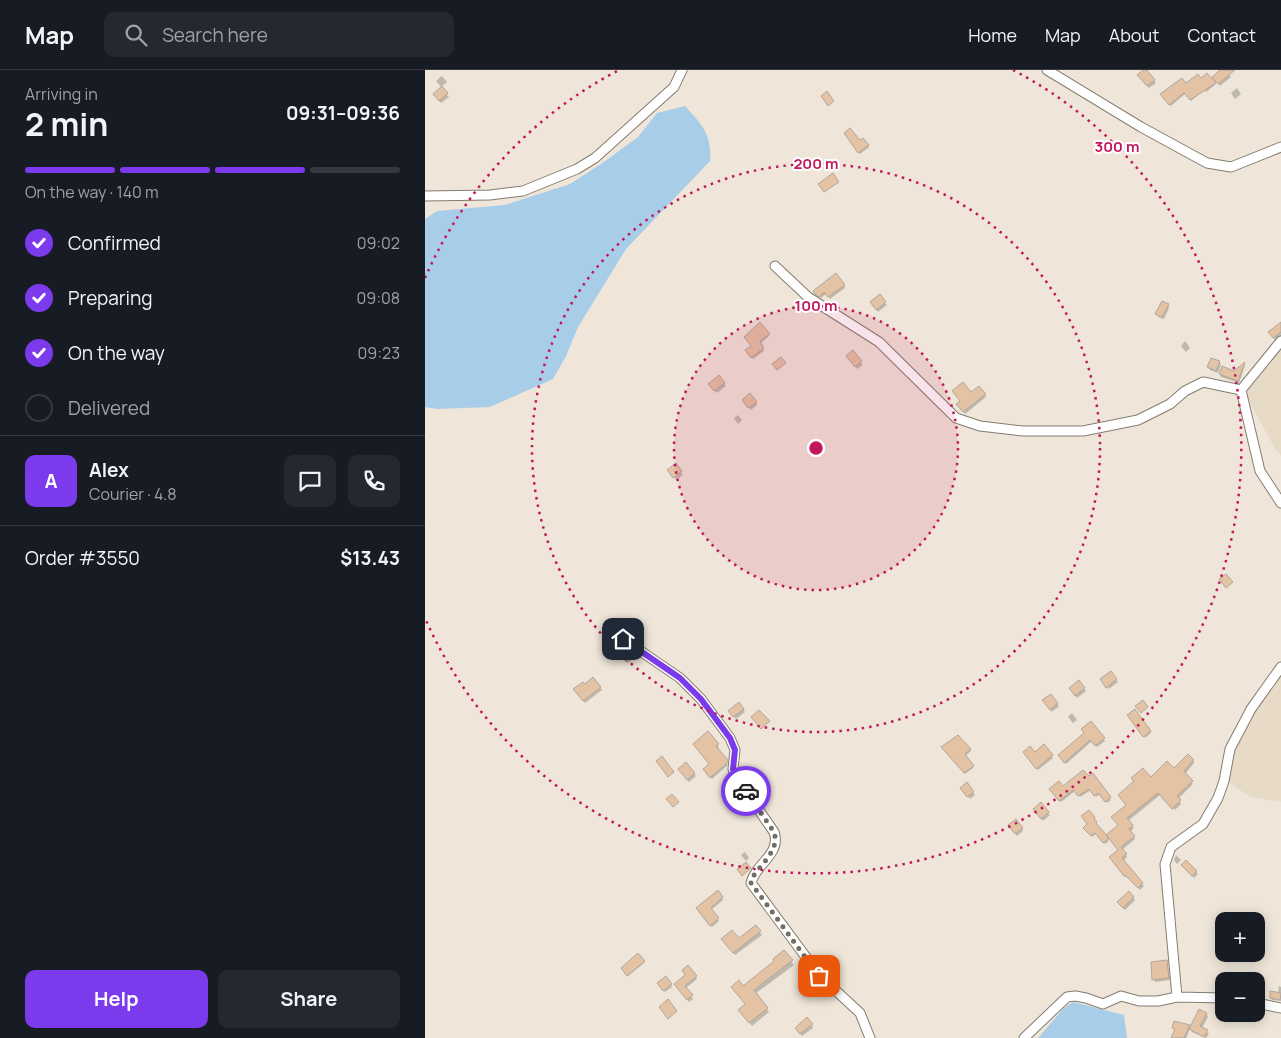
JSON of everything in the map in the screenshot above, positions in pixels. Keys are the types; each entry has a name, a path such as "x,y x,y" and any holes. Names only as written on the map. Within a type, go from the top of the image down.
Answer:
{"street":[{"path":"425,196 490,195 523,191 577,169 595,158 674,87 682,70"},
{"path":"1047,70 1141,127 1207,163 1231,167 1281,147"},
{"path":"775,266 821,307 851,323 879,342 956,418 980,426 1023,431 1083,431 1137,420 1170,404 1185,391 1203,382 1241,390"},
{"path":"1241,390 1281,341"},
{"path":"1241,390 1261,471 1281,503"},
{"path":"623,639 680,678 701,699 730,738 735,750 733,769 736,777 774,832 776,839 775,848 752,878 751,883 819,976 860,1013 870,1038"},
{"path":"1177,997 1165,864 1171,848 1203,824 1218,798 1224,781 1229,750 1251,708 1281,667"},
{"path":"1024,1038 1067,997 1080,997 1103,1004 1121,996 1139,1001 1158,1001 1177,997 1215,998"},
{"path":"1265,1005 1281,1008"}],"shaded area":[{"path":"1281,344 1281,456 1275,449 1243,390"},
{"path":"1281,672 1281,802 1250,797 1227,781 1232,750 1253,710"}],"water":[{"path":"685,106 705,131 709,144 710,161 626,249 578,327 566,356 553,379 490,407 437,409 425,407 425,219 437,211 505,205 570,184 638,137 657,113"},
{"path":"1073,1002 1124,1015 1127,1038 1038,1038 1064,1008"}],"building":[{"path":"1143,70 1147,70 1155,80 1147,86 1137,75"},
{"path":"1220,70 1235,70 1218,84 1212,77"},
{"path":"1207,73 1216,83 1190,100 1184,93 1169,105 1160,94 1182,78 1186,83 1198,74 1201,78"},
{"path":"442,86 448,93 439,101 433,94"},
{"path":"827,91 834,101 828,106 821,96"},
{"path":"850,128 860,140 863,138 869,145 858,153 844,133"},
{"path":"833,173 839,182 824,192 818,184"},
{"path":"836,273 845,285 828,297 824,292 819,297 815,294 813,291"},
{"path":"880,294 886,302 876,310 870,302"},
{"path":"1162,301 1169,304 1162,317 1155,314"},
{"path":"760,322 770,334 760,341 764,348 751,358 745,350 751,346 744,337"},
{"path":"1281,322 1281,332 1273,338 1268,332"},
{"path":"853,350 862,361 855,367 846,356"},
{"path":"781,357 786,363 777,370 772,364"},
{"path":"1211,358 1220,361 1216,371 1207,367"},
{"path":"1245,362 1238,381 1219,374 1222,366 1234,371"},
{"path":"719,375 725,383 714,391 708,384"},
{"path":"963,382 971,392 979,386 986,394 963,412 956,404 960,401 952,391"},
{"path":"750,393 757,402 748,408 742,400"},
{"path":"676,463 682,471 673,478 667,470"},
{"path":"1226,574 1233,582 1226,588 1219,579"},
{"path":"619,643 627,651 635,655 626,662 613,647"},
{"path":"1111,671 1117,679 1106,688 1100,679"},
{"path":"593,677 601,687 583,701 573,689 583,682 585,684"},
{"path":"1079,680 1085,688 1075,696 1069,688"},
{"path":"1051,694 1058,703 1050,710 1042,700"},
{"path":"1143,700 1148,707 1141,713 1135,706"},
{"path":"739,702 744,709 733,717 728,711"},
{"path":"1135,709 1151,731 1143,737 1127,715"},
{"path":"759,710 770,721 761,729 751,717"},
{"path":"1091,721 1105,738 1095,746 1090,740 1064,763 1058,755 1084,733 1081,729"},
{"path":"708,731 719,744 716,746 728,760 710,778 703,769 709,764 693,744"},
{"path":"958,735 971,749 965,754 974,766 964,773 941,747"},
{"path":"1044,744 1053,755 1036,769 1023,752 1030,746 1035,752"},
{"path":"1188,754 1194,760 1184,771 1193,781 1177,796 1181,800 1172,809 1158,793 1127,818 1133,825 1129,829 1135,836 1121,847 1127,854 1122,858 1143,883 1138,888 1124,876 1109,857 1118,850 1106,835 1118,825 1111,817 1126,805 1118,795 1134,781 1131,778 1143,768 1151,777 1167,761 1174,768"},
{"path":"662,756 674,772 668,777 656,761"},
{"path":"686,762 695,773 687,780 678,769"},
{"path":"1083,770 1089,776 1093,773 1111,797 1105,802 1098,793 1094,796 1089,789 1078,796 1073,790 1059,801 1049,789 1059,781 1063,786"},
{"path":"967,782 974,792 967,797 960,788"},
{"path":"672,794 679,802 673,807 666,799"},
{"path":"1041,802 1049,812 1041,819 1033,809"},
{"path":"1089,810 1095,817 1096,823 1109,838 1103,843 1095,833 1091,836 1083,828 1087,824 1081,816"},
{"path":"1016,819 1023,828 1015,834 1008,825"},
{"path":"1186,860 1197,871 1192,876 1181,865"},
{"path":"746,862 751,868 742,876 737,869"},
{"path":"718,890 723,897 711,908 719,918 710,926 696,908"},
{"path":"1129,891 1134,897 1123,908 1117,902"},
{"path":"756,925 761,931 733,953 721,939 732,930 739,938"},
{"path":"784,950 793,960 754,990 768,1008 749,1023 738,1010 745,1004 731,987 739,980 743,986 774,961 773,959"},
{"path":"638,953 645,961 627,976 621,968"},
{"path":"1167,960 1169,978 1152,980 1151,962"},
{"path":"688,965 697,976 685,986 693,995 687,1000 674,984 685,975 682,970"},
{"path":"666,976 672,984 663,991 657,983"},
{"path":"1270,991 1281,993 1280,1000 1270,998"},
{"path":"668,999 677,1011 668,1019 659,1007"},
{"path":"1199,1009 1207,1013 1200,1026 1208,1030 1204,1037 1189,1029"},
{"path":"807,1017 813,1024 800,1034 795,1028"},
{"path":"1174,1021 1190,1025 1184,1038 1171,1038 1175,1029 1172,1028"}],"way so far":[{"path":"746,791 774,832 776,839 775,848 758,869 751,883 819,976"}],"route":[{"path":"623,639 680,678 701,699 730,738 735,750 733,769 746,791"}]}
